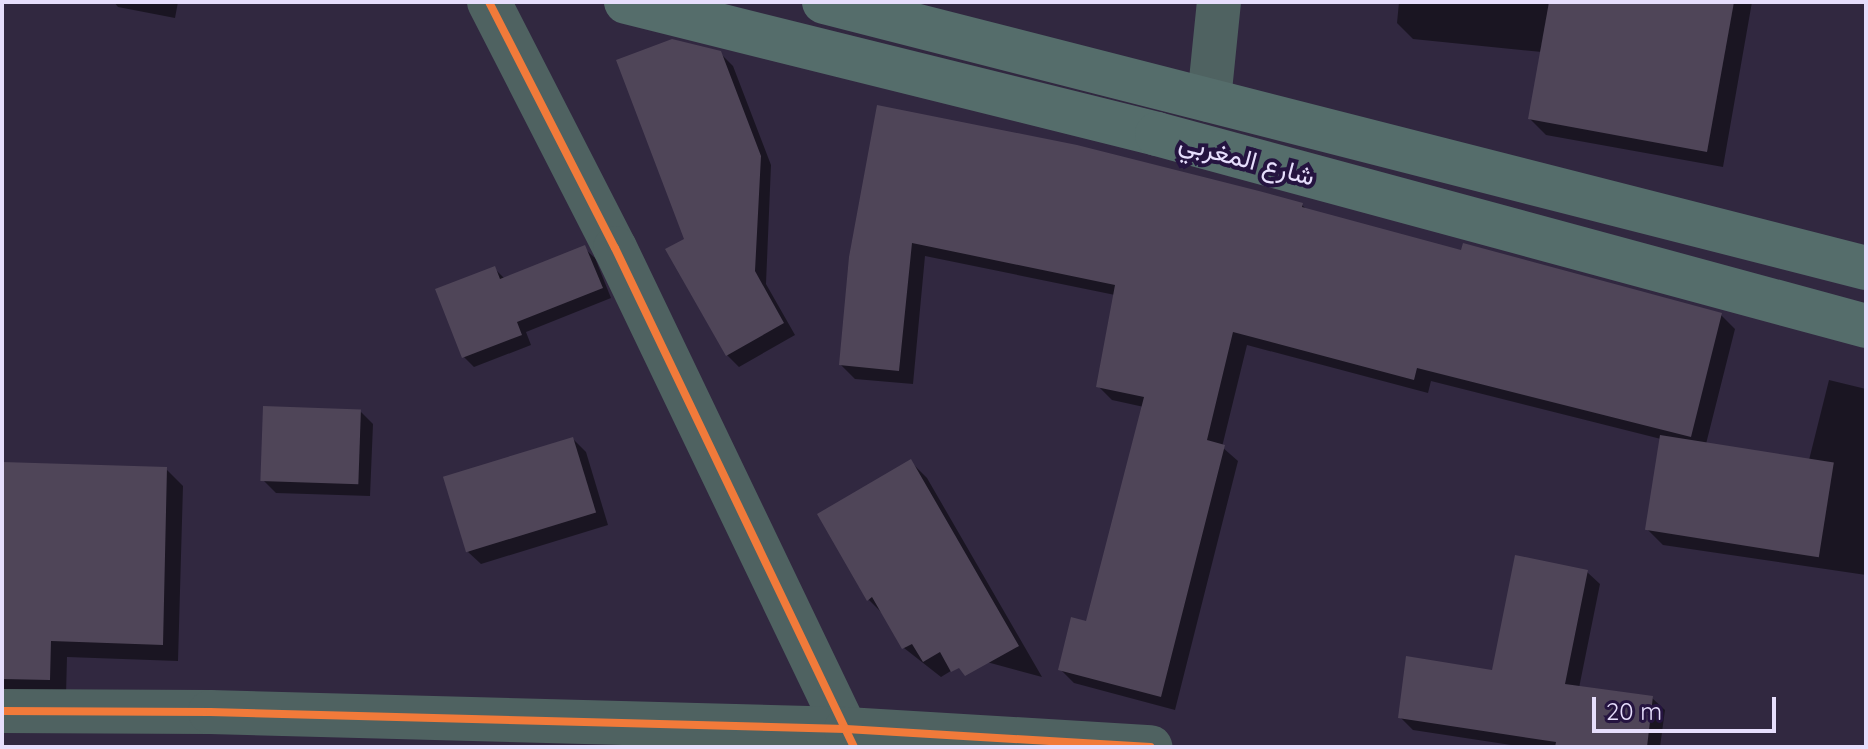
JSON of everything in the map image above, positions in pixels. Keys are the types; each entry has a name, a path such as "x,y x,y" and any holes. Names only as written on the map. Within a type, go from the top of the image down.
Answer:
{"main road":[{"name":"شارع المغربي","path":"626,2 1157,134 1866,326"},
{"name":"شارع المغربي","path":"824,2 1866,268"}],"street":[{"path":"489,2 615,248 850,738"},
{"path":"1209,100 1219,2"},
{"path":"2,711 418,732 850,738 1150,747"}],"building":[{"path":"1549,2 1734,2 1707,152 1528,119"},
{"path":"672,39 721,51 761,156 755,271 784,323 726,356 665,249 684,239 616,60"},
{"path":"877,105 1077,145 1303,203 1302,207 1461,250 1463,243 1722,313 1691,437 1417,368 1414,380 1233,332 1207,440 1225,445 1161,697 1058,670 1071,617 1086,621 1144,397 1096,387 1115,285 912,243 899,371 839,365 849,257"},
{"path":"585,245 603,288 517,322 522,335 462,358 435,289 495,266 500,279"},
{"path":"263,406 361,409 358,484 260,481"},
{"path":"1660,435 1834,463 1819,557 1645,530"},
{"path":"573,437 596,513 466,552 443,477"},
{"path":"911,459 1019,646 965,676 959,668 951,672 940,652 923,662 912,644 902,649 872,597 867,601 817,514"},
{"path":"2,462 167,467 163,645 51,641 50,680 2,679"},
{"path":"1515,555 1588,570 1565,684 1653,696 1647,747 1555,747 1556,742 1398,718 1406,656 1492,670"}],"cycle path":[{"path":"489,2 615,248 854,747"},
{"path":"2,711 210,712 846,729 1150,747"}]}
